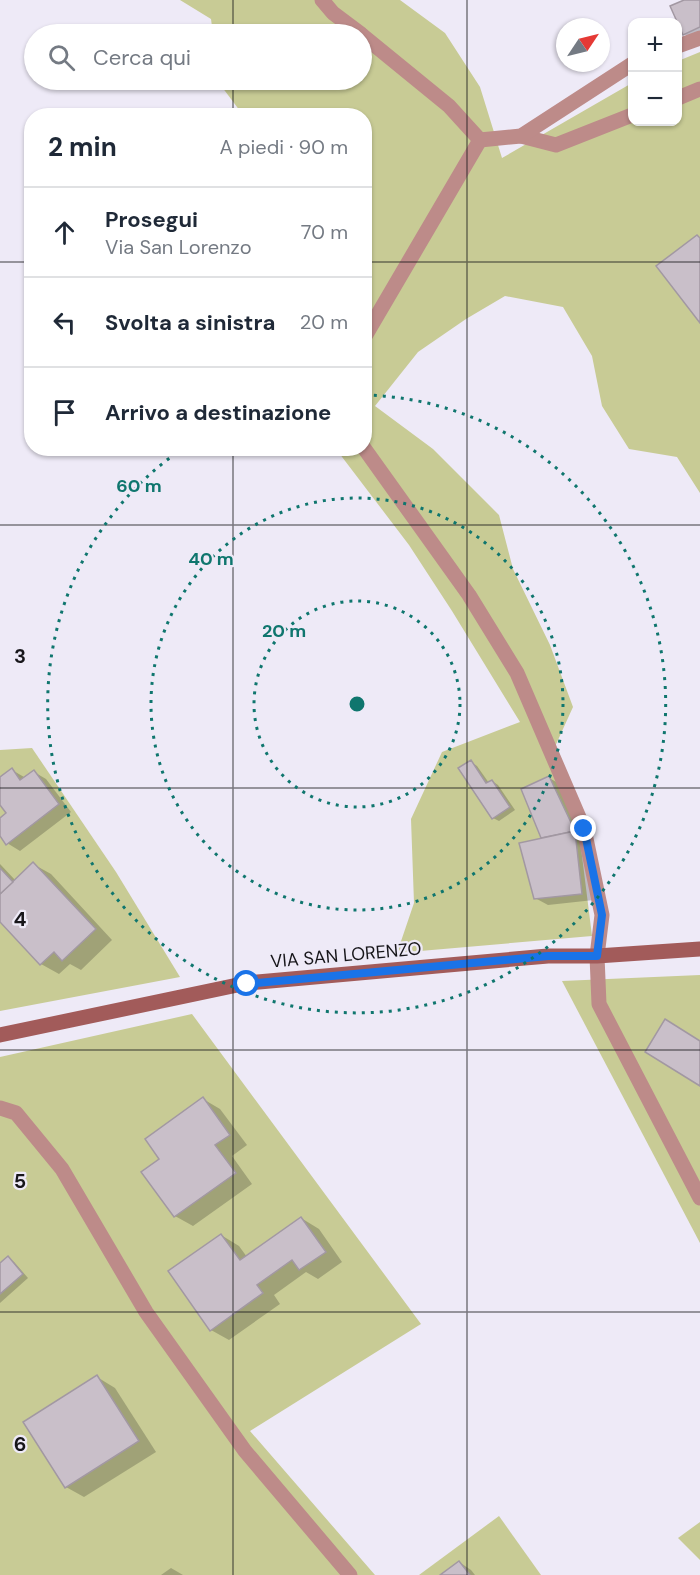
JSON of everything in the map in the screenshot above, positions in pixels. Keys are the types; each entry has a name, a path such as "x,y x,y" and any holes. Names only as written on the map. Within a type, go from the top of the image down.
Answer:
{"street":[{"path":"322,0 347,24"},
{"path":"682,45 700,38"},
{"path":"372,44 449,106 480,140"},
{"path":"521,136 628,67"},
{"path":"682,96 700,89"},
{"path":"480,140 521,136 556,145 628,117"},
{"path":"372,324 480,140"},
{"path":"370,456 469,595 517,673 584,829 602,915 597,956 598,1004 700,1198"},
{"name":"VIA SAN LORENZO","path":"0,1035 247,984 548,956 597,956 700,948"},
{"path":"0,1108 16,1113 62,1169 146,1312 245,1451 350,1575"}],"green space":[{"path":"180,0 400,0 445,33 480,87 502,158 628,85 628,126 682,126 682,59 700,52 700,493 677,457 629,449 602,406 592,356 563,307 505,296 418,352 375,406 433,449 499,515 513,569 550,645 573,707 548,762 579,832 592,936 397,953 414,903 411,819 442,752 520,722 409,545 341,456 372,456 372,108 238,108 224,90 372,90 372,24 212,24 211,19"},
{"path":"32,748 116,872 180,977 0,1011 0,750"},
{"path":"700,975 700,1243 562,981"},
{"path":"192,1014 421,1324 250,1431 375,1575 0,1575 0,1057"},
{"path":"499,1516 541,1575 419,1575"},
{"path":"700,1522 700,1560 678,1538"}],"building":[{"path":"684,0 700,0 700,27 683,35 682,18 675,18 670,6"},
{"path":"697,235 700,238 700,323 656,266"},
{"path":"471,760 486,783 492,780 510,807 492,819 458,768"},
{"path":"12,768 20,780 34,770 59,804 6,845 0,836 0,818 6,813 0,805 0,777"},
{"path":"549,776 575,831 541,838 521,789"},
{"path":"575,831 582,894 534,899 519,843"},
{"path":"33,862 96,929 62,961 54,952 40,965 0,922 0,894"},
{"path":"0,868 13,882 0,894"},
{"path":"665,1019 700,1041 700,1086 645,1052"},
{"path":"203,1097 230,1135 215,1145 236,1173 174,1217 141,1172 159,1159 145,1139"},
{"path":"301,1217 326,1252 299,1270 292,1260 257,1285 263,1293 210,1331 168,1271 221,1234 240,1260"},
{"path":"8,1256 23,1274 0,1294 0,1263"},
{"path":"97,1375 139,1441 65,1488 23,1422"},
{"path":"459,1561 470,1575 440,1575"}],"route":[{"path":"247,984 548,956 597,956 602,915 584,829"}]}
